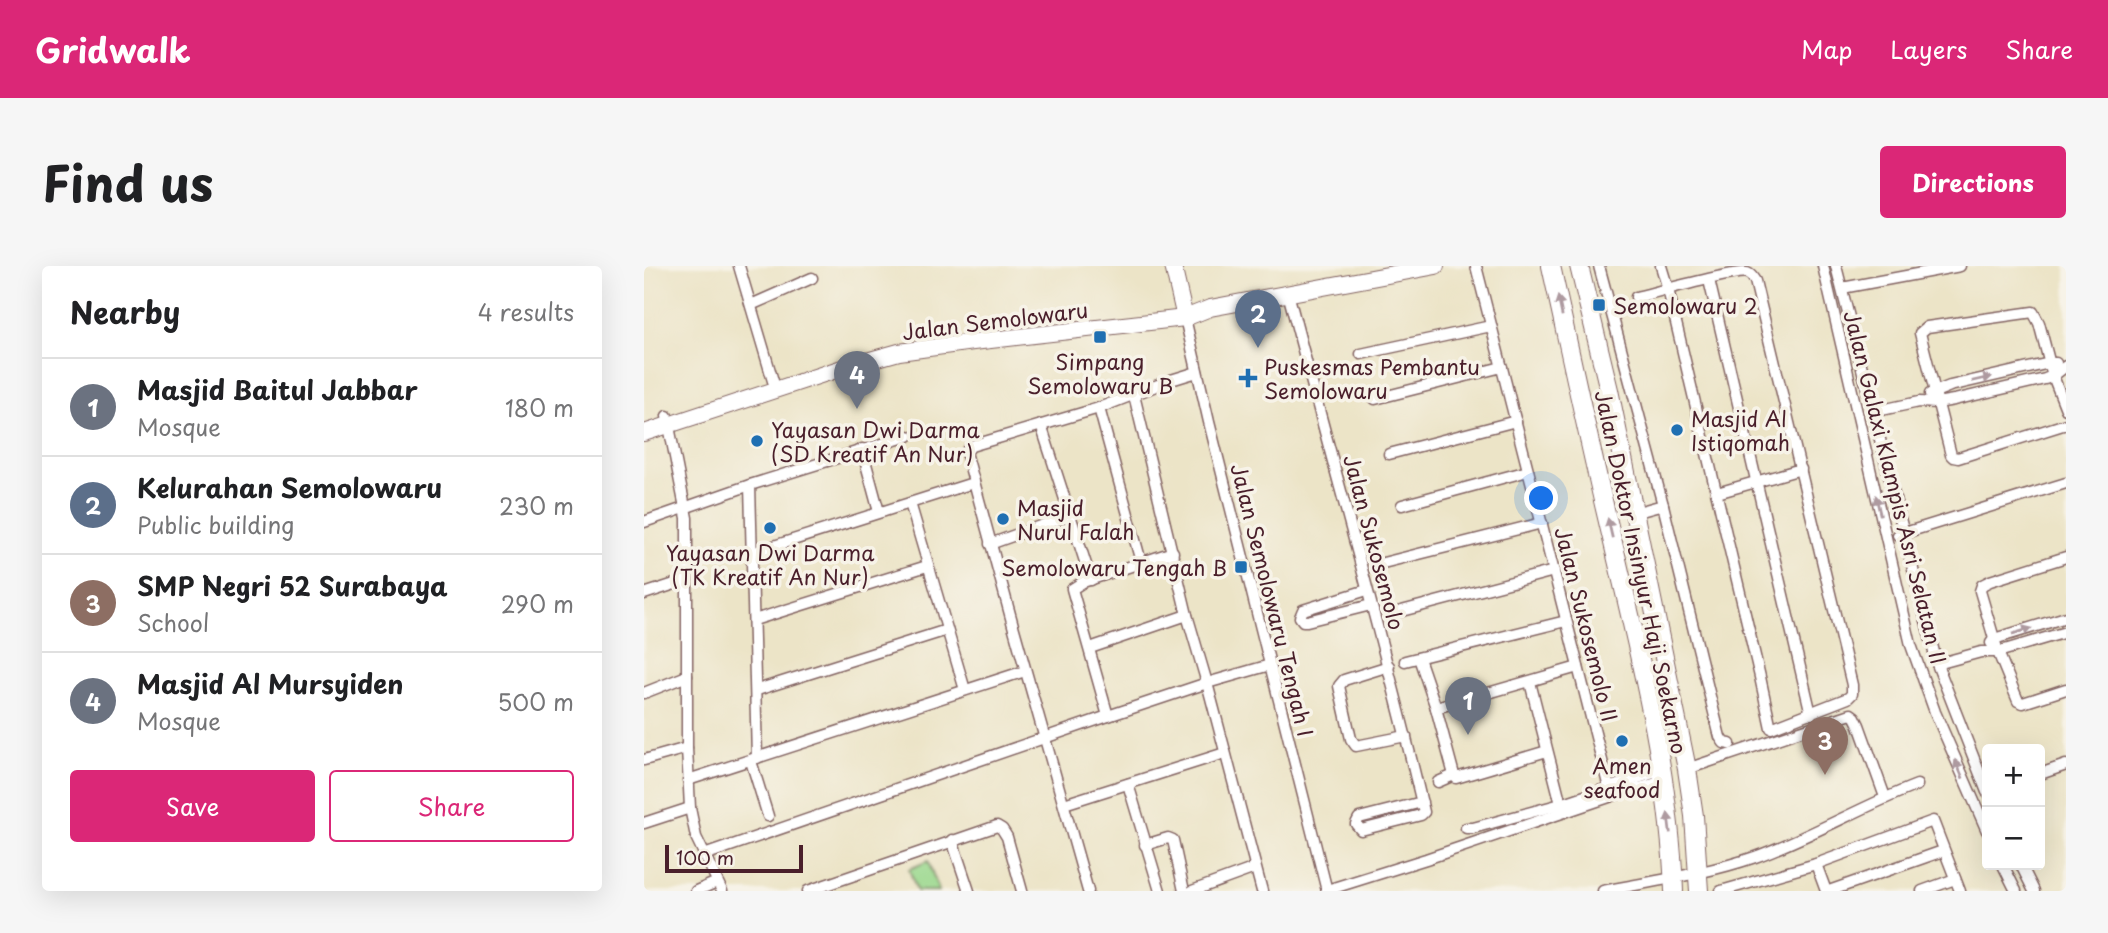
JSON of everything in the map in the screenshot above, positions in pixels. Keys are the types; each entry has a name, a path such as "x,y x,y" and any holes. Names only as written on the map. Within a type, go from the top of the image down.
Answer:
{"main road":[{"path":"1173,266 1193,311"},
{"path":"1184,266 1193,311"},
{"name":"Jalan Semolowaru","path":"644,432 668,420 773,381 846,357 971,333 1193,311 1436,266"},
{"name":"Jalan Doktor Insinyur Haji Soekarno","path":"1551,266 1628,604 1663,776 1674,884"},
{"name":"Jalan Doktor Insinyur Haji Soekarno","path":"1579,266 1609,390 1687,769 1694,816 1699,891"},
{"name":"Jalan Semolowaru","path":"644,424 668,420 845,367 898,348"},
{"path":"1619,568 1633,569 1640,566 1644,560"},
{"path":"1628,604 1639,594 1648,594 1653,598"}],"street":[{"path":"739,266 773,381"},
{"name":"Jalan Sukosemolo II","path":"1476,266 1609,788"},
{"path":"1599,266 1663,505 1720,737 1724,744 1730,744"},
{"path":"1636,297 1668,289 1742,273 1749,274 1755,281 1853,691 1848,698 1771,728 1717,493 1668,289 1661,266"},
{"name":"Jalan Galaxi Klampis Asri Selatan II","path":"1823,266 1911,645 1922,679 1982,820"},
{"name":"Jalan Galaxi Klampis Asri Selatan II","path":"1836,266 1937,664 1982,778"},
{"path":"1842,288 1960,266"},
{"path":"751,305 812,278"},
{"path":"1709,280 1811,714"},
{"name":"Jalan Sukosemolo","path":"1288,293 1389,666 1422,802"},
{"name":"Jalan Semolowaru Tengah I","path":"1193,311 1197,372 1327,891"},
{"path":"2066,409 2053,376 2036,314 2030,311 1927,327 1922,331 1920,336 1937,403 1951,455 1955,458 2066,425"},
{"path":"1360,354 1491,326"},
{"path":"1919,401 1934,391 2050,363 2066,365"},
{"path":"1872,412 1919,401 1937,403 2053,376 2066,365"},
{"path":"1375,399 1502,367"},
{"path":"1088,891 965,452 969,447 1099,408 1197,372"},
{"path":"1134,395 1187,615 1262,891"},
{"path":"1099,408 1141,562"},
{"path":"668,420 687,526 687,748 690,808 696,837 720,886 696,891"},
{"path":"1389,454 1516,421"},
{"path":"1041,425 1091,580"},
{"path":"644,522 750,485 908,436"},
{"path":"862,449 880,512"},
{"path":"1717,493 1801,469"},
{"path":"1402,505 1528,471"},
{"path":"752,553 973,483"},
{"path":"1886,540 2066,483"},
{"path":"750,485 757,690 754,760 768,816"},
{"path":"910,503 965,690"},
{"path":"1634,513 1663,505"},
{"path":"990,544 1071,515"},
{"path":"1379,564 1542,523"},
{"path":"1108,716 1072,592 1078,584 1173,552"},
{"path":"2066,558 1990,580 1982,585 1980,591 1998,652 2021,703 2066,689"},
{"path":"754,620 928,566"},
{"path":"1390,614 1554,571"},
{"path":"644,594 687,580"},
{"path":"1367,590 1303,610 1300,617 1307,621 1371,605"},
{"path":"1090,648 1187,615"},
{"path":"1982,652 1994,639 2066,617"},
{"path":"1405,661 1566,621"},
{"path":"757,690 947,629"},
{"path":"1937,664 1982,652 1998,652 2066,632"},
{"path":"1419,658 1454,775 1460,779 1547,751"},
{"path":"704,855 1108,716 1270,665"},
{"path":"1389,666 1340,683 1350,739 1354,746 1360,746 1406,736"},
{"path":"1436,708 1578,667"},
{"path":"688,780 1025,671"},
{"path":"644,692 687,677"},
{"path":"1530,682 1561,804"},
{"path":"1687,769 1851,714 1859,724 1885,797"},
{"path":"644,760 687,748"},
{"path":"1064,804 1225,754"},
{"path":"2045,772 2066,765"},
{"path":"1438,782 1454,775"},
{"path":"1466,828 1561,804 1609,788 1663,776"},
{"path":"1327,891 1606,798 1663,776"},
{"path":"1128,784 1160,891"},
{"path":"1603,891 1674,884 1698,872 1753,857 1784,845 1885,797 1917,785"},
{"path":"1972,798 1982,793"},
{"path":"1422,802 1422,815 1362,830 1356,824 1359,818 1422,802"},
{"path":"644,823 690,808"},
{"path":"1721,891 1753,887 1933,821 1960,891"},
{"path":"808,891 994,827 1000,827 1007,837 1022,891"},
{"path":"1145,845 1168,838 1173,840 1184,891"},
{"path":"952,840 968,888 955,891"},
{"path":"1816,864 1827,891 1943,851"},
{"path":"1192,891 1255,868"},
{"path":"2006,870 2016,891"},
{"path":"2024,870 2034,891"},
{"path":"1922,891 1955,879"}],"green space":[{"path":"928,861 939,891 917,891 909,869"}],"place":[{"name":"Semolowaru 2","path":"1599,305"},
{"name":"Simpang Semolowaru B","path":"1100,337"},
{"name":"Kelurahan Semolowaru","path":"1258,348"},
{"name":"Puskesmas Pembantu Semolowaru","path":"1248,378"},
{"name":"Masjid Al Mursyiden","path":"857,409"},
{"name":"Masjid Al Istiqomah","path":"1677,430"},
{"name":"Yayasan Dwi Darma (SD Kreatif An Nur)","path":"757,441"},
{"name":"Masjid Nurul Falah","path":"1003,519"},
{"name":"Yayasan Dwi Darma (TK Kreatif An Nur)","path":"770,528"},
{"name":"Semolowaru Tengah B","path":"1241,567"},
{"name":"Masjid Baitul Jabbar","path":"1468,735"},
{"name":"Amen seafood","path":"1622,741"},
{"name":"SMP Negri 52 Surabaya","path":"1825,775"}]}
